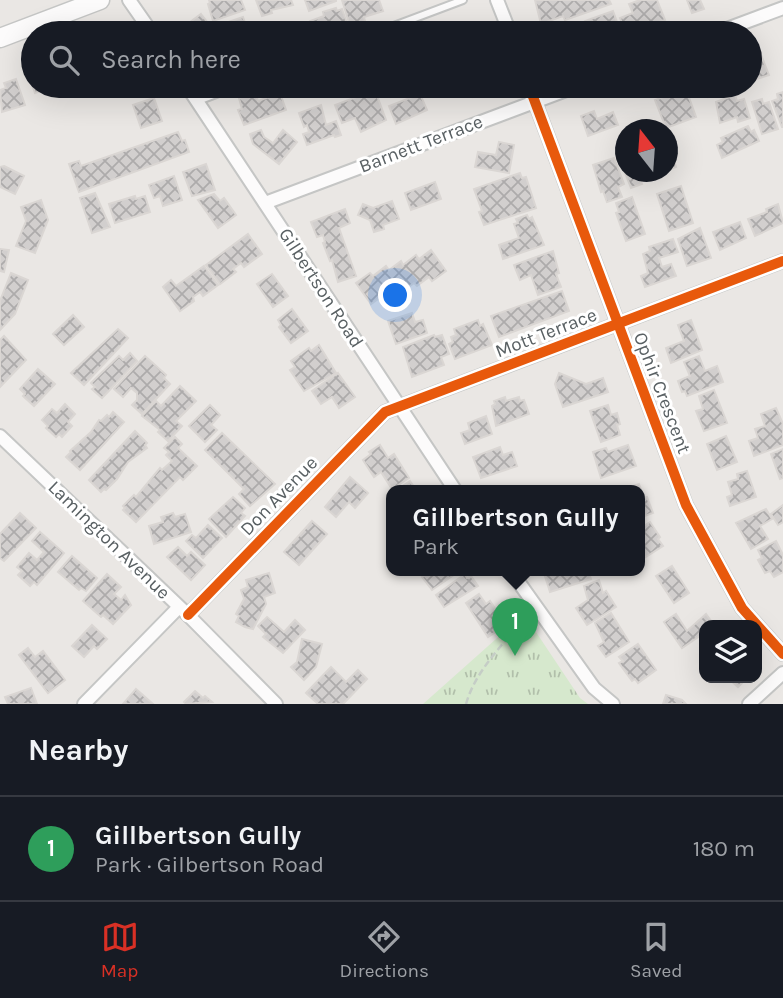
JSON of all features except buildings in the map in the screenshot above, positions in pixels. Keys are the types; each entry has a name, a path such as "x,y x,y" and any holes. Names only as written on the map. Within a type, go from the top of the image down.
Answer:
{"main road":[{"path":"45,21 100,0"},
{"path":"0,38 21,30"}],"street":[{"path":"129,0 144,21"},
{"path":"497,0 505,21"},
{"path":"748,21 783,8"},
{"name":"Gilbertson Road","path":"196,98 451,485"},
{"name":"Ophir Crescent","path":"534,98 686,505 742,608 783,654"},
{"name":"Barnett Terrace","path":"265,203 546,98"},
{"name":"Mott Terrace","path":"399,407 783,261"},
{"name":"Don Avenue","path":"84,704 183,611 385,412 399,407"},
{"name":"Lamington Avenue","path":"0,436 276,704"},
{"path":"514,576 594,688 613,704"},
{"path":"749,704 783,673"}],"lane":[{"path":"407,21 463,0"},
{"path":"198,101 206,98"}],"path":[{"path":"466,704 480,673 535,604"}],"green space":[{"path":"524,614 580,698 588,704 423,704"}],"cycle path":[{"path":"533,98 686,505 742,608 783,654"},
{"path":"188,615 385,412 783,261"}],"place":[{"name":"Gillbertson Gully","path":"515,656"}]}
